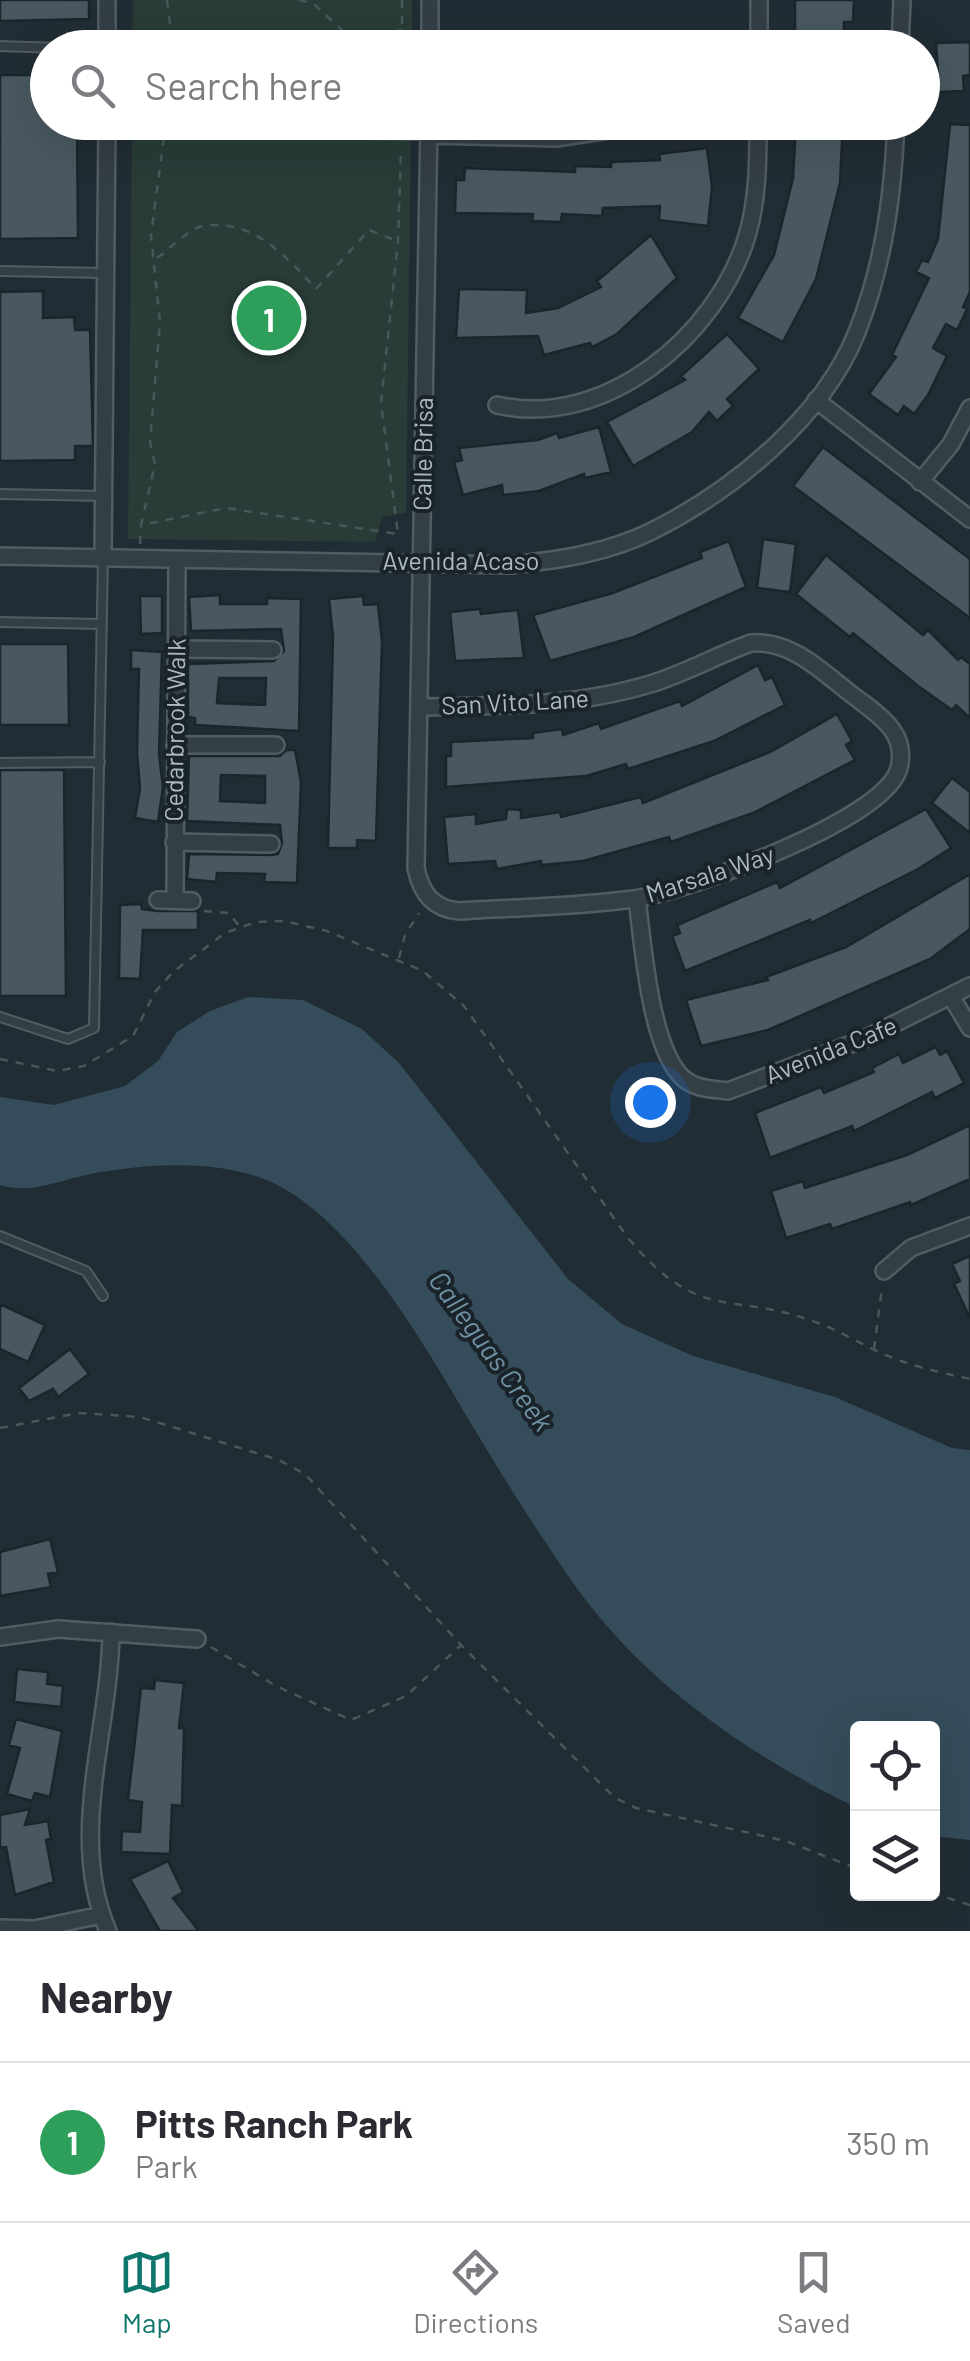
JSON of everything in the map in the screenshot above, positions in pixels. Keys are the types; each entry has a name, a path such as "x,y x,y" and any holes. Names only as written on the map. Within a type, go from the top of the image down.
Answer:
{"street":[{"path":"107,0 107,30"},
{"path":"430,0 430,30"},
{"path":"759,0 759,30"},
{"path":"901,30 903,0"},
{"path":"104,558 106,140"},
{"name":"Calle Brisa","path":"429,140 416,868 420,886 431,902"},
{"path":"497,405 528,412 568,406 604,393 656,362 700,322 720,295 747,237 757,186 758,140"},
{"name":"Avenida Acaso","path":"0,556 511,565 565,560 651,531 734,480 816,400 856,334 877,274 894,175 895,140"},
{"path":"816,400 970,519"},
{"path":"920,482 951,444 970,408"},
{"name":"Cedarbrook Walk","path":"175,900 176,560"},
{"name":"San Vito Lane","path":"420,706 516,707 603,697 655,683 751,642 768,642 796,653 884,719 898,740 900,766"},
{"path":"176,649 273,650"},
{"path":"175,745 276,745"},
{"name":"Marsala Way","path":"431,902 459,911 636,898 750,863 808,839 877,799 895,781 900,766"},
{"path":"174,842 271,844"},
{"name":"Avenida Cafe","path":"636,898 664,1051 686,1082 728,1091 864,1039 970,986"},
{"path":"952,998 970,1028"},
{"path":"884,1272 912,1248 970,1226"},
{"path":"0,1637 58,1630 197,1639"},
{"path":"108,1931 101,1914 90,1822 110,1670 111,1632"},
{"path":"0,1928 34,1930 101,1914"}],"lane":[{"path":"0,46 30,47"},
{"path":"0,271 106,273"},
{"path":"0,494 104,496"},
{"path":"0,1016 68,1039 94,1028 104,558"},
{"path":"0,622 102,624"},
{"path":"0,763 100,762"},
{"path":"0,1236 86,1271 103,1296"}],"path":[{"path":"167,0 171,30"},
{"path":"299,0 314,4 342,30"},
{"path":"402,0 403,30"},
{"path":"163,140 150,235 150,252 156,259 160,358 150,442 155,464 141,525 226,508 398,534 380,403 398,242 402,140"},
{"path":"156,259 200,226 246,228 286,257 316,290 369,230 398,242"},
{"path":"175,900 202,911 229,913 240,927"},
{"path":"399,958 416,915 431,902"},
{"path":"0,1059 58,1071 84,1066 110,1054 133,1036 155,992 173,972 224,933 284,921 327,931 423,971 464,1006 657,1272 681,1290 714,1303 814,1322 874,1349 970,1379"},
{"path":"874,1349 884,1272"},
{"path":"0,1428 78,1413 140,1417 279,1460 323,1490 461,1644 615,1798 636,1808 786,1841 850,1866"},
{"path":"197,1639 276,1686 351,1720 406,1696 461,1644"},
{"path":"940,1896 970,1905"}],"green space":[{"path":"133,0 412,0 412,30 132,30"},
{"path":"132,140 411,140 406,513 382,517 375,542 128,539"}],"water":[{"name":"Calleguas Creek","path":"248,997 303,1000 362,1029 399,1063 568,1279 622,1324 693,1356 835,1397 952,1448 970,1450 970,1840 940,1837 940,1721 850,1721 850,1804 737,1739 699,1712 630,1651 559,1563 441,1373 368,1266 341,1234 281,1187 238,1171 190,1165 95,1173 36,1187 0,1185 0,1097 54,1105 125,1086 158,1061 177,1032 210,1011"}],"building":[{"path":"0,0 89,0 89,19 0,21"},
{"path":"795,0 854,0 853,22 844,22 844,30 795,30"},
{"path":"970,42 970,75 963,76 964,91 940,92 940,43"},
{"path":"0,75 30,75 30,140 77,140 78,238 0,239"},
{"path":"950,124 970,125 970,292 963,307 967,309 957,330 946,324 933,348 947,356 928,395 914,414 904,406 898,415 869,394 896,357 892,355 929,278 916,272 922,260 928,262 938,239"},
{"path":"795,140 842,140 840,183 816,279 783,342 738,318 774,255 793,178"},
{"path":"707,148 712,187 708,226 659,220 660,206 603,208 602,216 562,214 561,222 532,221 533,214 455,213 456,180 464,180 465,168 575,172 575,166 611,167 611,162 660,160 659,154"},
{"path":"651,235 677,278 617,334 592,347 590,343 544,355 538,336 456,338 459,289 527,290 526,313 558,308 601,287 597,281"},
{"path":"43,291 43,318 74,317 75,330 90,330 93,446 75,446 75,460 0,461 0,292"},
{"path":"727,334 759,369 727,399 733,406 717,421 709,412 692,432 633,466 607,422 685,380 681,376"},
{"path":"599,427 611,472 585,478 584,474 539,491 503,495 502,485 463,495 454,462 462,460 459,448 538,440 557,433 559,438"},
{"path":"823,447 970,559 970,618 793,486"},
{"path":"763,539 796,544 790,592 757,588"},
{"path":"729,541 746,587 634,637 550,661 533,615 613,593 702,558 700,552"},
{"path":"826,555 923,635 928,630 958,660 961,657 970,664 970,718 956,705 952,710 918,686 853,633 850,637 796,594"},
{"path":"220,595 220,604 267,604 267,598 301,599 299,731 195,725 195,718 188,717 188,664 274,661 284,651 281,629 191,631 189,597","holes":["219,678 266,678 265,705 217,703"]},
{"path":"140,596 162,596 162,633 141,634"},
{"path":"363,596 364,605 378,604 382,641 376,841 357,840 357,848 328,848 333,636 329,599"},
{"path":"480,609 481,614 518,610 524,658 455,661 450,612"},
{"path":"0,644 68,644 69,725 0,725"},
{"path":"131,650 162,652 159,754 163,787 158,822 135,818 140,788 139,669 131,669"},
{"path":"758,665 765,680 772,677 785,705 714,741 628,769 626,764 586,776 446,787 446,756 451,756 451,742 533,738 533,733 562,729 563,735 599,723 601,729 680,701 682,706"},
{"path":"837,714 852,741 846,745 855,760 753,813 671,842 669,837 583,861 542,865 541,861 497,869 495,861 448,864 444,817 476,814 476,824 506,819 507,809 521,810 521,818 560,812 561,817 641,797 643,803 770,752"},
{"path":"286,750 295,750 301,782 297,883 264,882 265,874 217,873 216,882 187,879 189,854 272,855 278,854 282,843 280,825 187,821 189,756 280,756","holes":["221,775 265,776 265,803 220,801"]},
{"path":"0,770 64,770 66,996 0,996"},
{"path":"952,778 970,792 970,833 932,803"},
{"path":"926,809 951,848 811,923 810,920 685,971 672,936 680,933 677,925 777,882 780,888"},
{"path":"970,874 970,929 930,959 768,1030 701,1046 686,1000 768,980 766,977 846,947"},
{"path":"141,904 142,909 158,911 198,911 198,930 143,930 140,979 119,978 120,905"},
{"path":"936,1047 940,1055 947,1051 964,1083 935,1098 932,1092 854,1131 852,1126 770,1158 755,1113 821,1087 824,1093 874,1072 872,1068 899,1054 903,1063"},
{"path":"970,1125 970,1179 911,1205 910,1202 832,1229 830,1224 786,1238 771,1191 803,1181 805,1188 907,1155"},
{"path":"970,1256 970,1318 954,1284 960,1281 952,1264"},
{"path":"0,1304 45,1325 28,1362 0,1349"},
{"path":"70,1349 89,1374 58,1397 53,1389 29,1401 19,1388"},
{"path":"50,1539 58,1572 48,1574 51,1587 0,1596 0,1552"},
{"path":"17,1669 48,1672 47,1684 63,1686 61,1707 14,1702"},
{"path":"155,1680 184,1683 179,1728 184,1728 182,1806 172,1805 170,1854 121,1852 122,1831 140,1832 142,1802 128,1800 141,1688 154,1689"},
{"path":"16,1719 62,1731 50,1797 35,1793 32,1801 7,1794 20,1748 9,1745"},
{"path":"30,1809 25,1825 48,1821 51,1839 46,1840 54,1882 15,1895 6,1847 0,1848 0,1815"},
{"path":"168,1861 183,1892 173,1898 199,1931 160,1931 130,1879"}],"place":[{"name":"Pitts Ranch Park","path":"269,318"}]}
